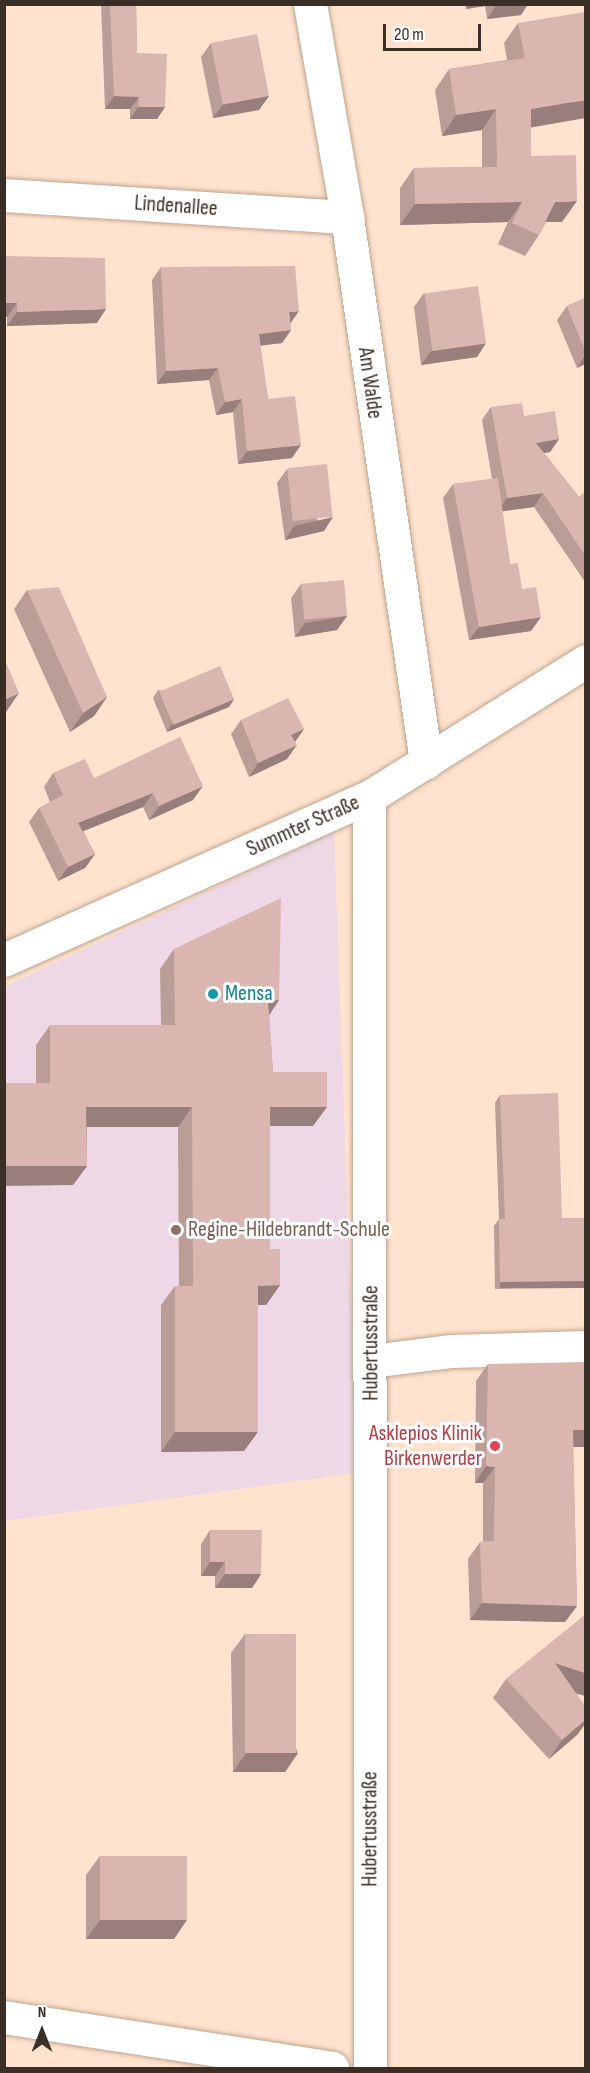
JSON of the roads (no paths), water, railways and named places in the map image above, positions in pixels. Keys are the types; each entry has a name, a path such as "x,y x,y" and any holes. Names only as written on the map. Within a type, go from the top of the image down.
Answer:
{"street":[{"name":"Am Walde","path":"310,4 347,217 426,762"},
{"name":"Lindenallee","path":"4,195 347,217"},
{"name":"Summter Straße","path":"4,960 369,797 585,661"},
{"name":"Hubertusstraße","path":"369,797 370,2068"},
{"path":"371,1361 585,1347"},
{"path":"4,2017 332,2068"}],"place":[{"name":"Mensa","path":"213,994"},
{"name":"Regine-Hildebrandt-Schule","path":"176,1230"},
{"name":"Asklepios Klinik Birkenwerder","path":"495,1446"}]}
